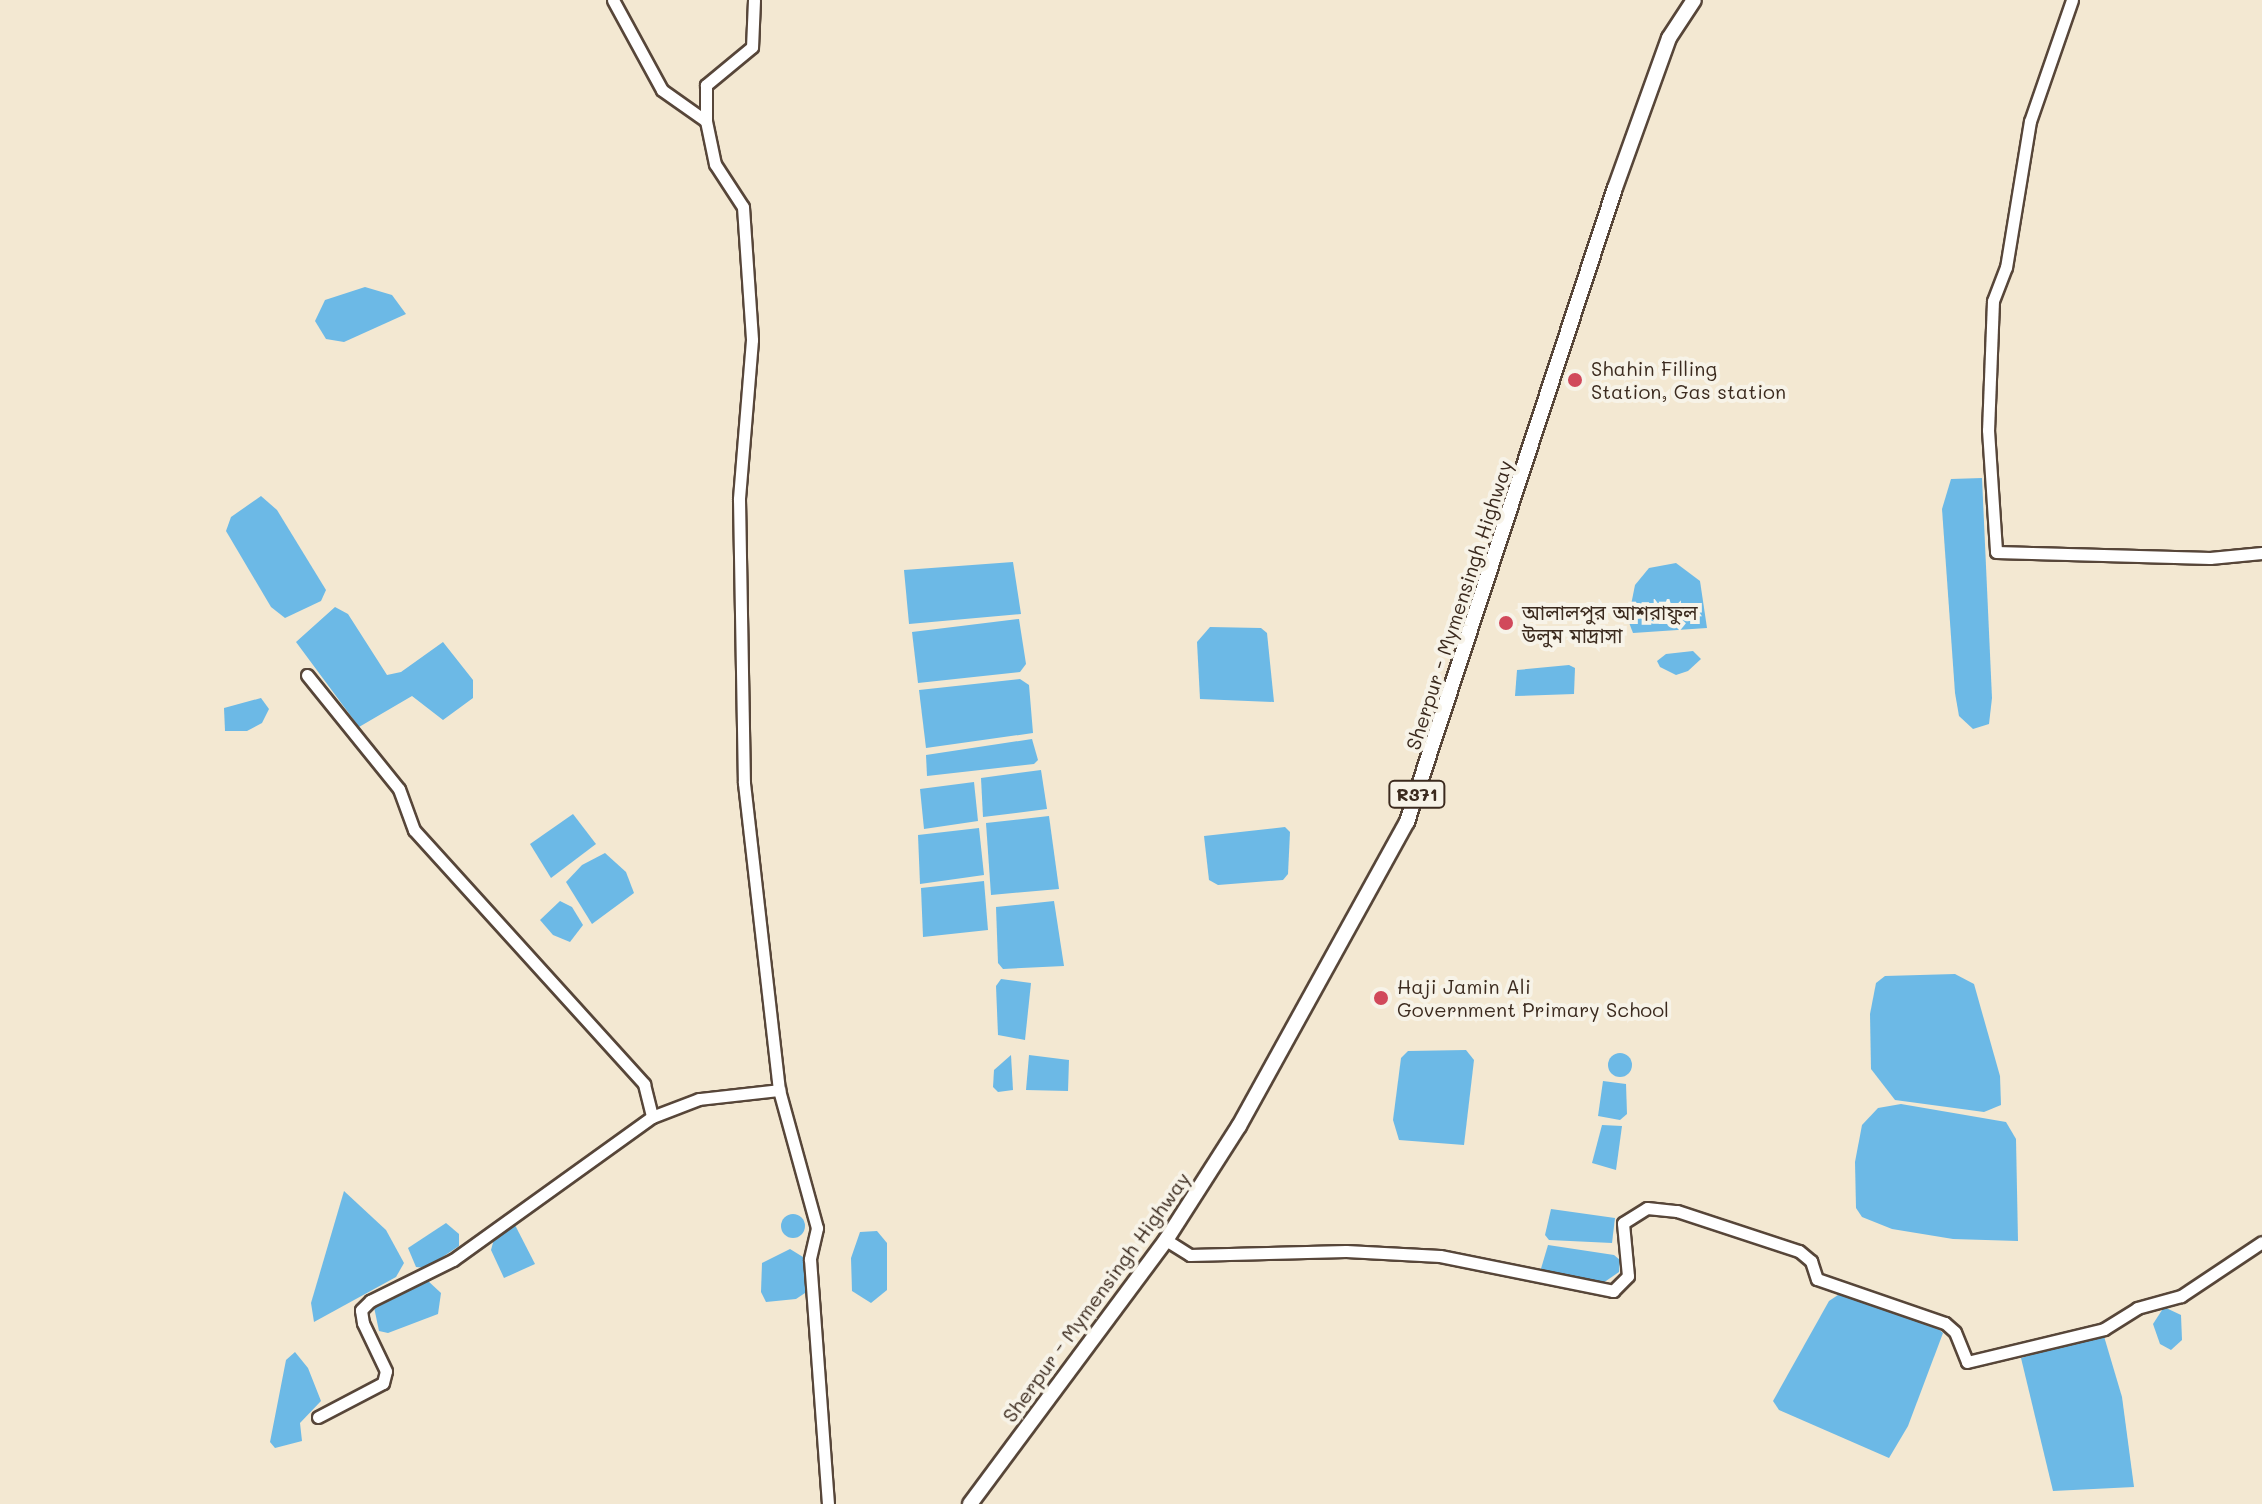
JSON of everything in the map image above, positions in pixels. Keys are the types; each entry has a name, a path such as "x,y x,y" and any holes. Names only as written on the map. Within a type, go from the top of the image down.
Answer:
{"main road":[{"name":"Sherpur - Mymensingh Highway","path":"970,1504 1166,1240 1247,1112 1407,822 1615,188 1669,38 1694,0"}],"street":[{"path":"613,0 662,90 706,121"},
{"path":"754,0 752,47 706,85 706,121 715,164 743,207 752,340 739,499 744,783 779,1090 817,1228 810,1259 828,1504"},
{"path":"2072,0 2030,121 2006,267 1993,301 1988,430 1996,552 2210,558 2262,553"},
{"path":"307,675 399,789 414,830 644,1084 652,1117"},
{"path":"318,1417 383,1383 386,1371 363,1323 361,1310 370,1301 453,1260 652,1117 699,1099 779,1090"},
{"path":"1166,1240 1190,1255 1359,1251 1440,1256 1613,1291 1628,1276 1623,1223 1647,1208 1677,1211 1799,1251 1811,1261 1817,1279 1945,1323 1955,1332 1967,1362 2104,1329 2137,1308 2181,1296 2262,1242"}],"water":[{"path":"365,287 392,295 406,314 344,342 326,339 315,321 325,300"},
{"path":"1982,478 1992,698 1989,724 1973,729 1959,716 1955,693 1942,509 1951,479"},
{"path":"261,496 277,510 326,590 321,601 285,618 271,607 226,531 231,517"},
{"path":"1013,562 1021,614 909,624 904,570"},
{"path":"1676,563 1700,581 1707,628 1633,633 1628,620 1635,585 1649,568"},
{"path":"335,607 348,614 387,675 401,672 443,642 473,680 473,698 443,720 412,696 359,727 296,642"},
{"path":"1019,619 1026,664 1020,672 918,683 912,632"},
{"path":"1210,627 1261,628 1267,633 1274,702 1200,699 1197,642"},
{"path":"1693,651 1701,659 1688,671 1676,675 1660,667 1657,661 1666,654"},
{"path":"1569,665 1575,668 1574,694 1515,696 1517,670"},
{"path":"1020,679 1029,685 1033,733 926,748 919,690"},
{"path":"261,698 269,709 262,723 247,731 225,731 224,708"},
{"path":"1032,739 1038,760 1034,764 927,776 926,755"},
{"path":"1041,770 1047,809 983,817 981,778"},
{"path":"974,782 978,821 924,829 920,789"},
{"path":"573,814 596,844 551,878 530,844"},
{"path":"1049,816 1059,889 991,895 986,823"},
{"path":"1285,827 1290,832 1288,874 1283,880 1218,885 1209,880 1204,836"},
{"path":"979,828 984,875 920,884 918,835"},
{"path":"605,853 626,872 634,893 592,924 566,882 582,865"},
{"path":"984,881 988,930 923,937 921,888"},
{"path":"560,901 572,907 583,925 570,942 553,935 540,920"},
{"path":"1054,901 1064,966 1003,969 998,963 996,907"},
{"path":"1955,974 1974,984 2000,1076 2001,1105 1984,1112 1895,1100 1871,1069 1870,1014 1876,983 1885,976"},
{"path":"1001,979 1031,983 1025,1040 998,1035 996,986"},
{"path":"1466,1050 1474,1060 1464,1145 1399,1140 1393,1120 1401,1058 1408,1051"},
{"path":"1620,1053 1629,1056 1632,1065 1629,1074 1620,1077 1611,1074 1608,1065 1611,1056"},
{"path":"1011,1055 1013,1090 998,1092 993,1087 994,1070"},
{"path":"1029,1055 1069,1060 1068,1091 1026,1090"},
{"path":"1603,1081 1626,1084 1627,1114 1620,1120 1598,1116"},
{"path":"1901,1104 2006,1122 2016,1139 2018,1241 1953,1239 1892,1229 1862,1217 1856,1208 1855,1162 1862,1125 1878,1108"},
{"path":"1602,1125 1622,1126 1616,1170 1592,1163"},
{"path":"344,1191 386,1230 404,1263 396,1277 314,1322 311,1303"},
{"path":"1551,1209 1615,1218 1612,1243 1549,1240 1545,1235"},
{"path":"793,1214 804,1221 805,1226 798,1237 793,1238 782,1231 781,1226 788,1215"},
{"path":"446,1223 459,1234 459,1246 426,1268 416,1267 408,1248"},
{"path":"515,1225 535,1264 504,1278 491,1250 494,1239"},
{"path":"877,1231 887,1243 887,1290 871,1303 852,1291 851,1258 860,1232"},
{"path":"1548,1245 1614,1255 1620,1260 1619,1272 1603,1283 1540,1272"},
{"path":"790,1249 803,1257 808,1291 796,1299 766,1302 761,1292 762,1263"},
{"path":"427,1280 441,1293 438,1314 388,1333 379,1331 374,1307"},
{"path":"1841,1293 1932,1323 1943,1333 1908,1426 1889,1458 1779,1410 1773,1401 1829,1301"},
{"path":"2164,1307 2181,1315 2182,1340 2171,1350 2160,1344 2153,1324"},
{"path":"2103,1333 2122,1397 2134,1487 2053,1491 2021,1358"},
{"path":"295,1352 308,1368 321,1401 300,1423 302,1441 275,1448 270,1442 286,1360"}],"place":[{"name":"Shahin Filling Station, Gas station","path":"1575,380"},
{"name":"আলালপুর আশরাফুল উলুম মাদ্রাসা","path":"1506,623"},
{"name":"Haji Jamin Ali Government Primary School","path":"1381,998"}]}
